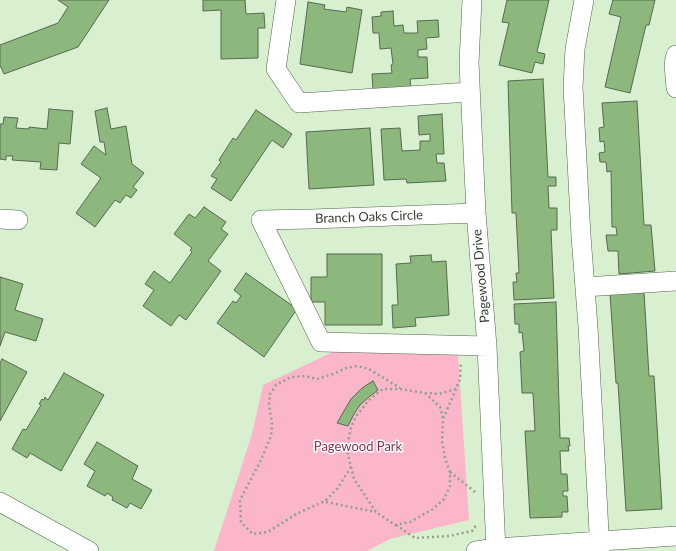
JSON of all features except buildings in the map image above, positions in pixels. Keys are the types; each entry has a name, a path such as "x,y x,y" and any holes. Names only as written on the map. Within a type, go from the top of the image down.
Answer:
{"street":[{"path":"286,0 276,69 299,103 470,92"},
{"name":"Pagewood Drive","path":"472,0 469,63 470,92 476,213 487,346 496,550"},
{"path":"584,0 575,49 573,87 581,236 588,327 599,546"},
{"path":"676,55 674,64 676,88"},
{"name":"Branch Oaks Circle","path":"462,345 321,342 262,220 476,213"},
{"path":"585,287 676,281"},
{"path":"462,345 487,346"},
{"path":"0,502 89,551"},
{"path":"476,551 599,546 676,536"}],"path":[{"path":"443,419 460,379 462,345"},
{"path":"351,467 337,489 325,501 296,514 268,532 253,534 241,522 240,500 261,460 271,436 272,423 268,405 270,394 276,385 291,377 305,376 317,379 346,368 357,366 369,369 400,389"},
{"path":"456,389 439,394 400,389 383,390 370,399 357,415 351,428 348,442 348,455 354,479 376,512 415,538 449,536 472,531 478,521"},
{"path":"395,525 410,522 433,509 444,499 450,486 450,472 445,458 442,441 443,419 440,407 424,393"},
{"path":"450,472 474,491 478,499"},
{"path":"325,501 376,512"}],"green space":[{"name":"Pagewood Park","path":"339,349 458,355 469,520 390,539 367,551 214,551 252,434 263,385"}]}
